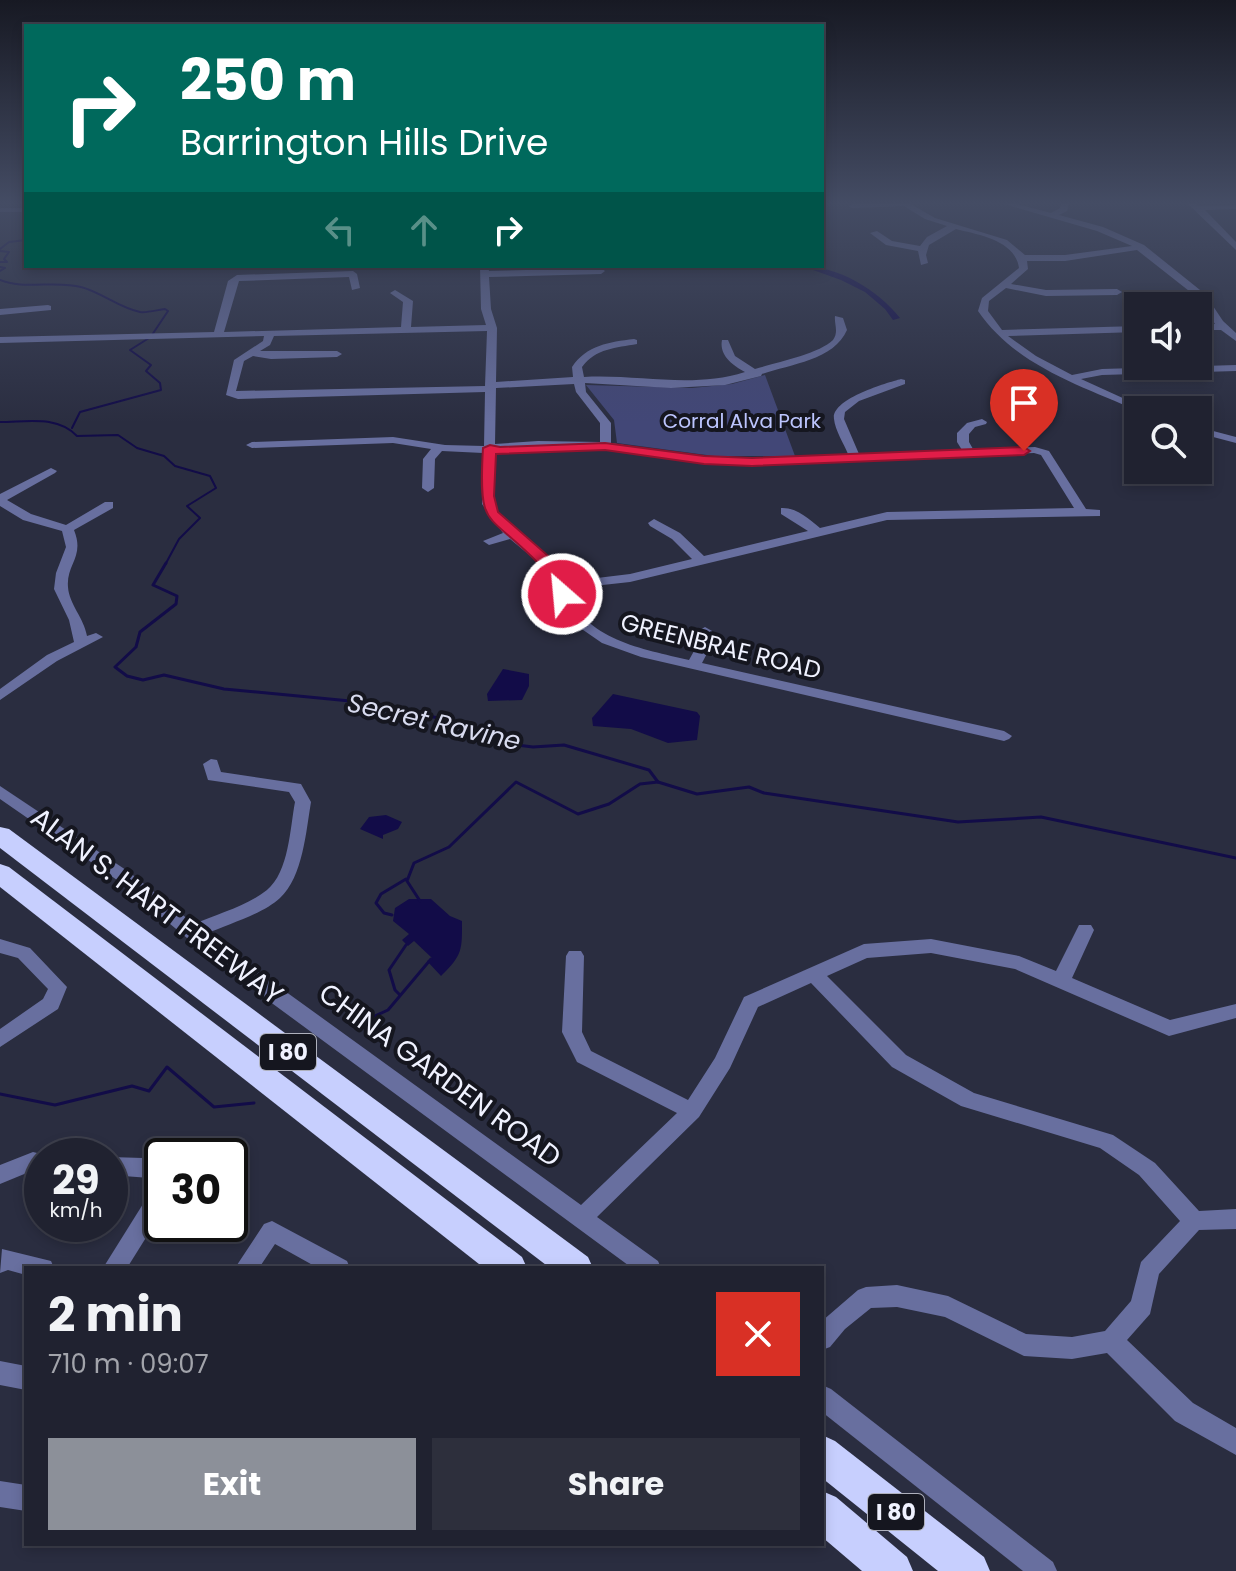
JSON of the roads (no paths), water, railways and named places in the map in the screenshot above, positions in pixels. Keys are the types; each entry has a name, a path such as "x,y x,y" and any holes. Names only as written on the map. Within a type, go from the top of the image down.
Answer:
{"highway":[{"name":"ALAN S. HART FREEWAY","path":"0,835 573,1266"},
{"name":"I 80","path":"0,873 507,1266"},
{"name":"I 80","path":"824,1456 970,1571"},
{"name":"I 80","path":"824,1513 893,1571"}],"street":[{"path":"218,334 233,281 237,278 286,276"},
{"path":"353,276 355,288"},
{"name":"GREENBRAE ROAD","path":"484,276 486,309 492,328 488,504 497,520 548,564 570,611 595,634 631,650 1004,736"},
{"path":"1016,276 988,296 982,307 985,315 1001,333 1033,358 1124,400"},
{"path":"1177,276 1202,296 1222,327 1236,338"},
{"path":"1005,285 1052,294 1117,292"},
{"path":"395,293 408,301 406,330"},
{"path":"0,312 48,308"},
{"path":"270,333 267,343 239,360 230,393 251,396 578,380 682,385 725,382 757,374 833,345 842,330 838,318"},
{"path":"1212,327 1222,327"},
{"path":"0,340 492,328"},
{"path":"1001,333 1124,329"},
{"path":"605,446 608,432 605,418 581,392 577,367 589,353 634,342"},
{"path":"725,342 726,352 732,359 757,374"},
{"path":"252,353 271,356 337,354"},
{"path":"1075,377 1102,372 1236,368"},
{"path":"855,457 839,419 840,411 850,402 901,382"},
{"path":"969,453 962,439 963,433 971,425 982,422"},
{"path":"1212,434 1236,440"},
{"path":"252,445 393,440 439,447 539,450 549,446 605,446 735,461 1041,451 1082,512"},
{"path":"428,488 429,459 439,447"},
{"path":"51,471 0,500 27,517 67,529 72,538 73,554 60,587 62,597 77,620 81,642"},
{"path":"67,529 109,505"},
{"path":"785,511 818,533"},
{"path":"560,586 630,578 883,519 1096,513"},
{"path":"654,523 669,531 701,561"},
{"path":"489,541 513,534"},
{"path":"693,665 706,642 705,631"},
{"path":"0,696 29,673 81,642 96,637"},
{"path":"192,932 243,911 275,893 291,866 303,802 295,788 214,776 211,764"},
{"name":"CHINA GARDEN ROAD","path":"0,791 123,876 222,957 647,1266"},
{"path":"1062,979 1085,930"},
{"path":"583,1217 692,1111 723,1062 751,1002 864,951 931,946 1019,963 1062,979 1102,1001 1169,1028 1236,1011"},
{"path":"0,1039 51,1004 58,987 24,953 1,947"},
{"path":"575,956 572,1032 584,1056 692,1111"},
{"path":"814,974 899,1061 968,1100 1106,1141 1147,1169 1194,1221"},
{"path":"0,1175 24,1165"},
{"path":"824,1337 837,1321 866,1298 897,1296 948,1307 1024,1345 1072,1348 1111,1341 1142,1306 1149,1269 1194,1221 1236,1219"},
{"path":"115,1266 144,1221"},
{"path":"247,1266 272,1231 335,1266"},
{"path":"0,1263 2,1259 34,1266"},
{"path":"1111,1341 1184,1412 1236,1442"},
{"path":"0,1373 24,1378"},
{"path":"824,1399 1044,1571"},
{"path":"0,1494 24,1498"}],"waterway":[{"path":"835,276 867,291 896,318"},
{"path":"0,280 19,284 72,285 140,312 165,309 168,311 152,335"},
{"path":"72,428 80,412 161,390 160,383 146,371 151,365 130,350 149,338"},
{"name":"Secret Ravine","path":"0,422 51,422 77,436 118,435 137,448 164,456 175,466 210,476 216,488 187,506 200,518 179,539 165,565"},
{"name":"Secret Ravine","path":"166,563 153,585 177,596 176,604 140,632 136,647 115,667 127,676 143,680 164,675 224,689 371,703 438,718 509,744 533,747 564,745 649,770 658,782"},
{"path":"420,901 407,881 414,863 449,847 516,782 578,814 609,804 640,784 658,782"},
{"name":"Secret Ravine","path":"658,782 697,794 749,787 764,793 958,822 1041,817 1236,858"},
{"path":"392,915 384,913 376,903 381,894 406,879"},
{"path":"400,995 395,990 389,970 406,945"},
{"path":"353,1026 388,1010 431,959"},
{"path":"0,1094 55,1105 132,1086 149,1091 167,1067 214,1107 254,1103"}],"park label":[{"name":"Corral Alva Park","path":"742,421"}]}
